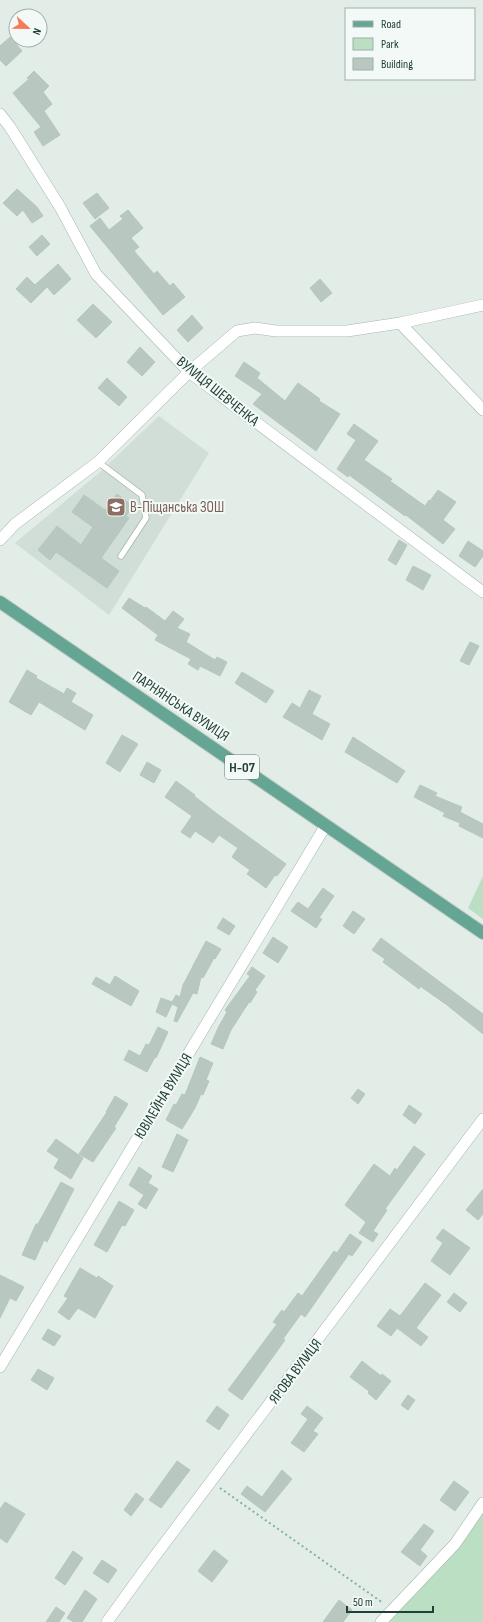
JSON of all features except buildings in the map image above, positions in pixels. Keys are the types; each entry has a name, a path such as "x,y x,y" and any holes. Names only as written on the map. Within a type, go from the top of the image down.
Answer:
{"main road":[{"name":"ПАРНЯНСЬКА ВУЛИЦЯ","path":"0,602 483,933"}],"street":[{"name":"ВУЛИЦЯ ШЕВЧЕНКА","path":"0,114 10,127 60,206 96,274 189,372 483,592"},
{"path":"0,540 15,524 98,462 189,372 237,331 255,328 276,331 347,331 400,323 483,305"},
{"path":"400,323 483,410"},
{"name":"ЮВІЛЕЙНА ВУЛИЦЯ","path":"0,1367 326,825"},
{"name":"ЯРОВА ВУЛИЦЯ","path":"107,1622 483,1120"},
{"path":"381,1622 455,1544 483,1503"}],"lane":[{"path":"98,462 142,495 146,518 121,556"}],"path":[{"path":"211,1482 392,1610"}],"shaded area":[{"name":"В-Піщанська ЗОШ","path":"159,416 209,453 109,615 15,543 100,472"}],"green space":[{"path":"483,876 483,919 468,908"},
{"path":"483,1503 483,1622 381,1622"}],"place":[{"name":"В-Піщанська ЗОШ","path":"116,507"}]}
